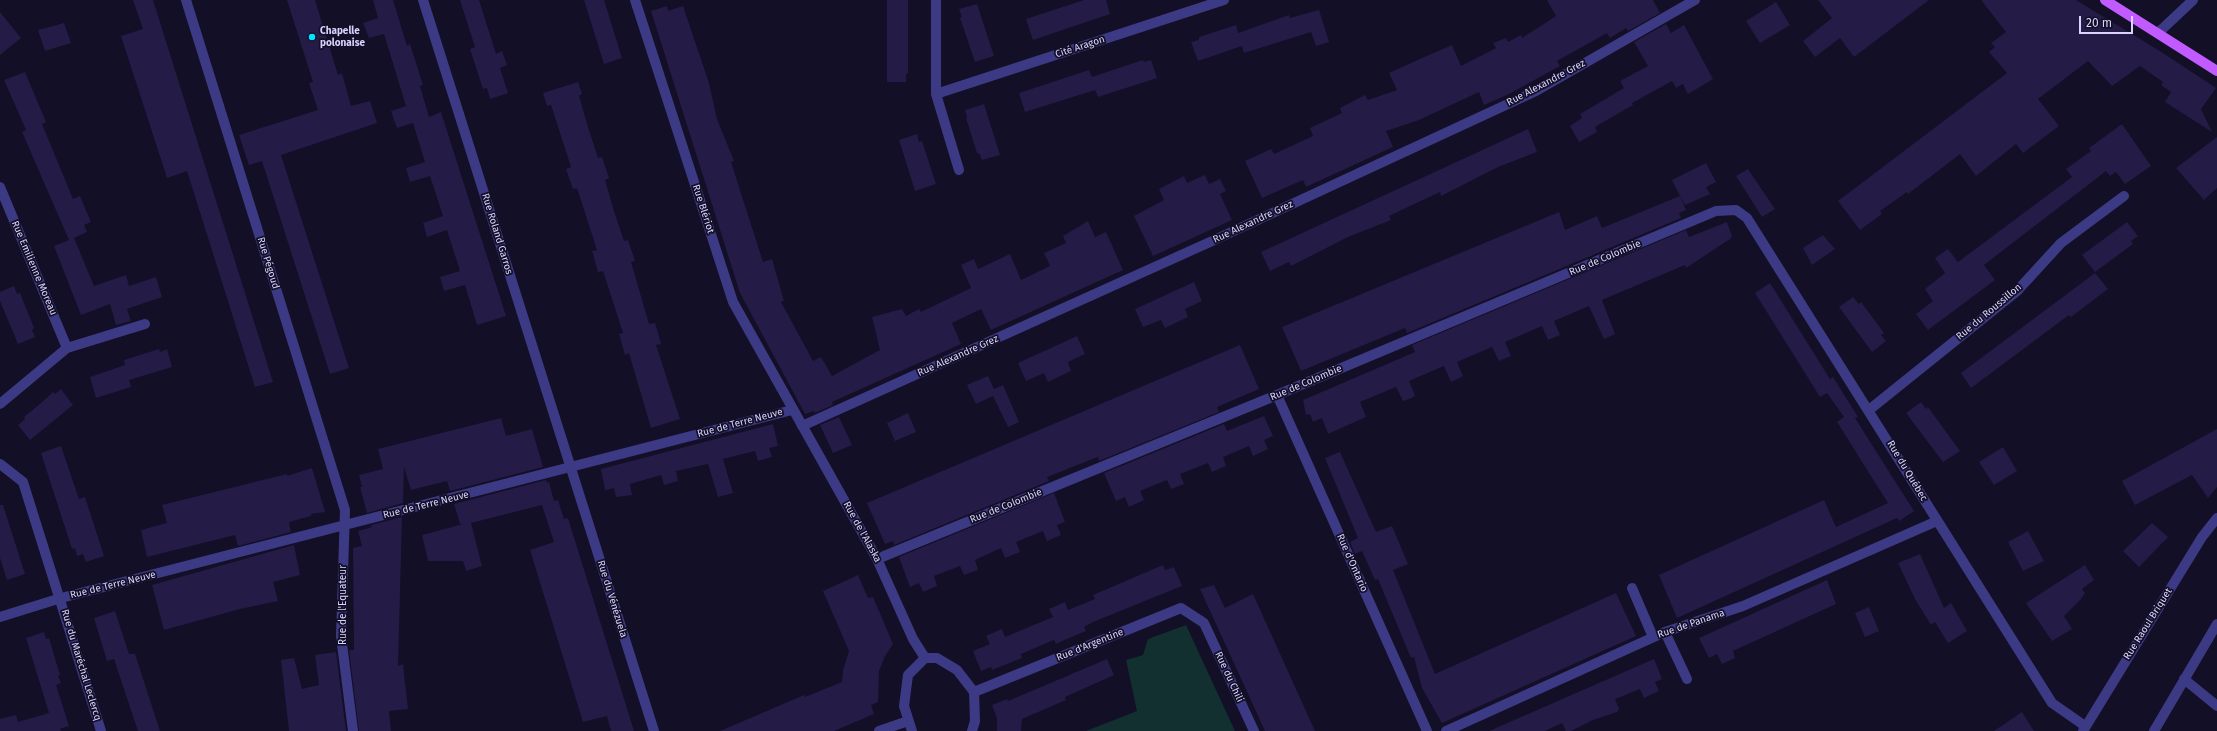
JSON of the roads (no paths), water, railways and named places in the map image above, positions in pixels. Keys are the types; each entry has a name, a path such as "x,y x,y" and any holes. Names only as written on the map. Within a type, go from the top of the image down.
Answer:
{"main road":[{"path":"2105,0 2217,71"}],"street":[{"name":"Rue Pégoud","path":"186,0 345,510 344,526"},
{"name":"Rue Roland Garros","path":"423,0 570,468"},
{"name":"Rue Blériot","path":"635,0 733,302 792,410"},
{"path":"936,0 936,94 960,170"},
{"name":"Cité Aragon","path":"936,94 1224,0"},
{"name":"Rue Alexandre Grez","path":"802,426 1199,247 1536,90 1695,0"},
{"path":"2158,33 2193,0"},
{"name":"Rue Emilienne Moreau","path":"1,193 67,348"},
{"name":"Rue du Roussillon","path":"1870,410 2017,291 2061,243 2124,196"},
{"name":"Rue du Québec","path":"1736,210 1747,218 1858,391 1937,521 2052,703 2084,728"},
{"name":"Rue de Colombie","path":"877,559 1277,395 1716,211 1736,210"},
{"path":"0,404 67,348 145,324"},
{"name":"Rue d'Ontario","path":"1277,395 1427,731"},
{"name":"Rue de Terre Neuve","path":"0,618 61,598 792,410"},
{"name":"Rue de l'Alaska","path":"792,410 877,559 913,639 925,658"},
{"name":"Rue du Maréchal Leclercq","path":"0,464 23,482 61,598 101,731"},
{"name":"Rue du Vénézuela","path":"570,468 654,731"},
{"name":"Rue Raoul Briquet","path":"2084,728 2202,538 2217,518"},
{"name":"Rue de Panama","path":"1446,731 1665,632 1743,606 1937,521"},
{"name":"Rue de l'Equateur","path":"344,526 341,636 353,731"},
{"path":"1632,588 1653,638"},
{"name":"Rue d'Argentine","path":"974,692 1181,608 1204,623"},
{"name":"Rue du Chili","path":"1204,623 1254,731"},
{"path":"2154,731 2217,624"},
{"path":"1665,632 1687,679"},
{"path":"912,731 904,706 908,675 925,658 937,658 957,670 974,692 975,721 972,731"},
{"path":"2184,679 2217,706"},
{"path":"879,731 908,721"}],"place":[{"name":"Chapelle polonaise","path":"312,37"}]}
